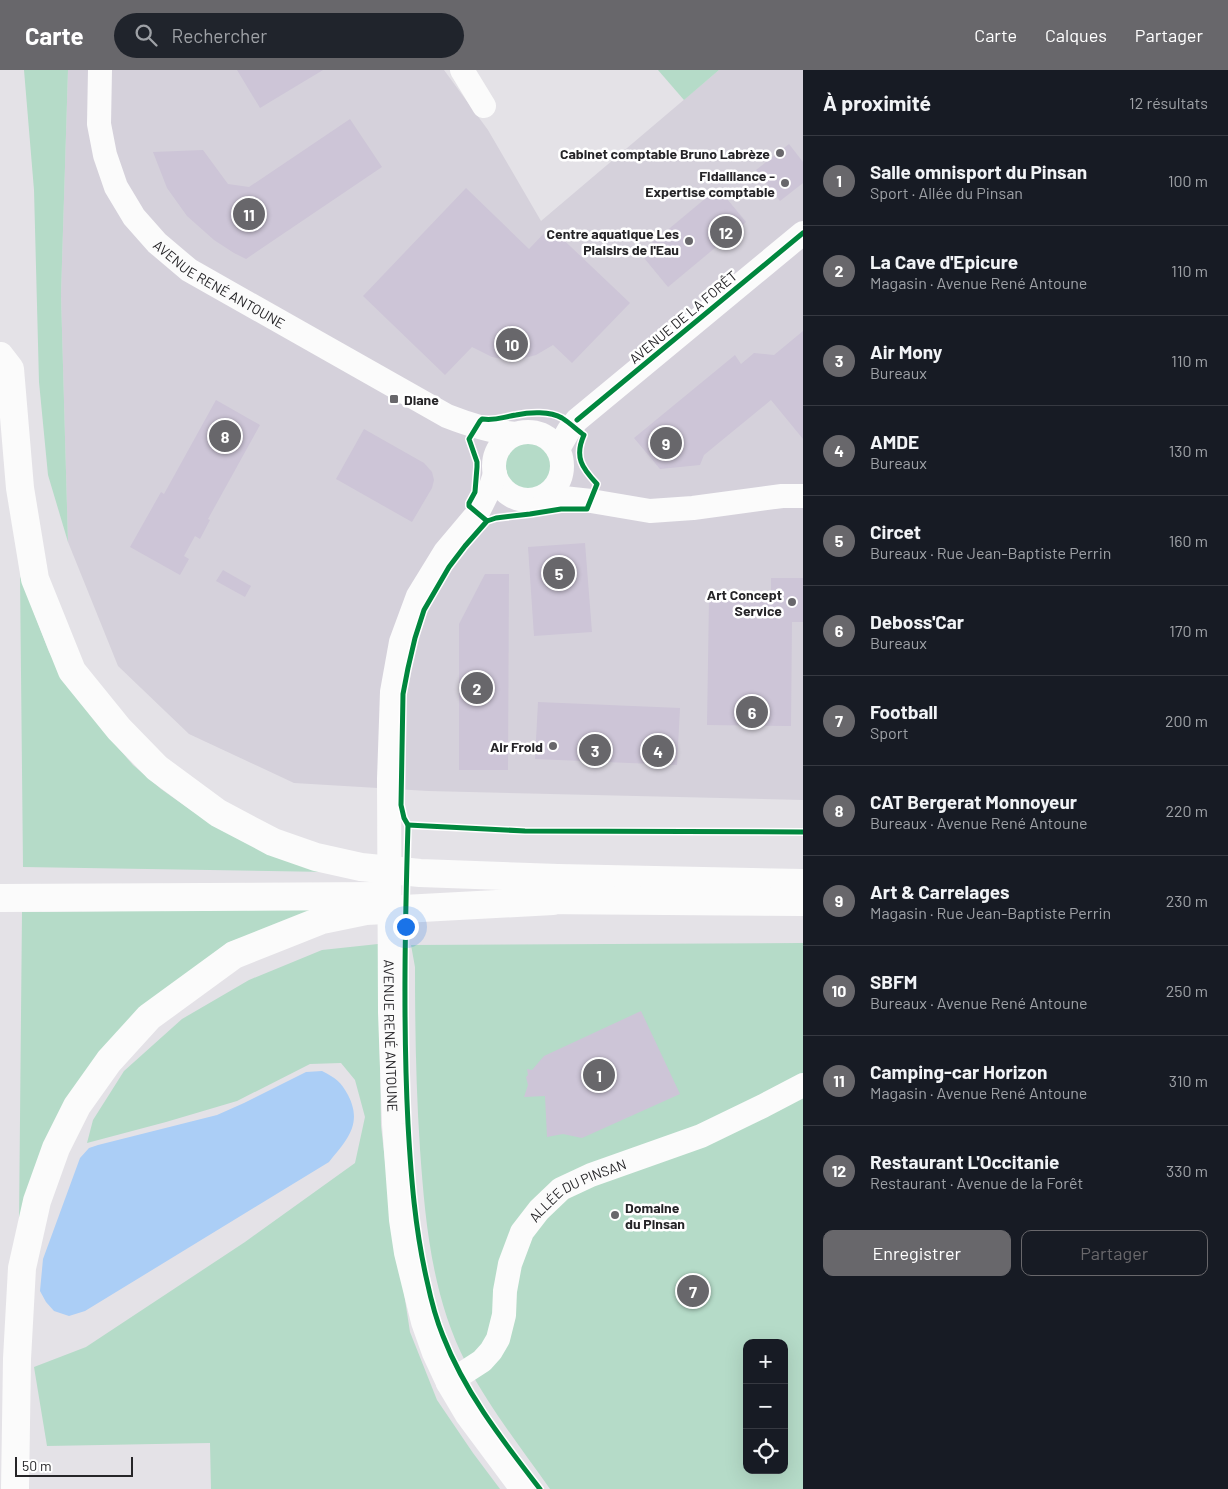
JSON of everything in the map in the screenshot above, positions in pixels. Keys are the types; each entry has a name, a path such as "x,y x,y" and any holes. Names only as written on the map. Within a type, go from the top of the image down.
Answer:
{"highway":[{"path":"0,356 10,369 20,488 34,579 72,671 119,729 157,768 218,813 273,842 316,858 364,889 423,889"},
{"path":"0,882 65,890"},
{"path":"0,898 65,890 556,889 803,883"},
{"path":"15,1489 17,1359 22,1268 37,1201 56,1148 77,1106 109,1061 149,1017 234,954 322,920 364,889"},
{"path":"556,889 803,902"}],"street":[{"name":"AVENUE RENÉ ANTOUNE","path":"100,70 99,124 108,163 116,187 134,216 157,243 189,270 447,416 485,429 516,434"},
{"path":"462,70 484,106"},
{"name":"AVENUE DE LA FORÊT","path":"554,450 577,420 803,233"},
{"name":"AVENUE RENÉ ANTOUNE","path":"447,416 477,442 495,469 491,486 477,514 445,552 418,596 400,642 392,692 389,779 390,1012 394,1124 399,1195 406,1253 422,1322 448,1383 467,1415 522,1489"},
{"path":"554,450 559,480 545,496 535,500 520,499 512,497 502,489 496,479 495,469 495,456 500,445 520,432 532,432 554,450 573,477 608,504"},
{"path":"545,496 574,498 650,511 693,508 782,496 803,496"},
{"name":"AVENUE RENÉ ANTOUNE","path":"477,514 493,506 520,499"},
{"name":"ALLÉE DU PINSAN","path":"448,1383 482,1361 498,1339 504,1314 505,1291 510,1264 522,1232 539,1210 561,1189 591,1175 702,1136 803,1085"}],"shaded area":[{"path":"68,70 444,70 488,130 541,221 719,70 803,70 803,800 428,791 294,783 189,734 118,666 68,542 61,295"}],"green space":[{"path":"24,70 68,70 61,295 68,542 48,475 39,382 34,190"},
{"path":"658,70 719,70 684,100"},
{"path":"524,442 534,442 546,449 553,461 553,471 546,483 534,490 524,490 516,486 509,479 505,471 505,461 509,453 516,446"},
{"path":"20,576 49,652 67,682 107,735 133,765 161,789 192,811 328,872 23,867"},
{"path":"319,909 227,943 148,1004 19,1223 22,912"},
{"name":"Domaine du Pinsan","path":"803,943 803,1489 550,1489 495,1411 466,1363 454,1338 438,1285 428,1231 422,1176 417,1081 415,967 411,945"},
{"path":"378,944 381,1126 389,1196 410,1332 437,1400 500,1489 211,1489 210,1443 47,1446 34,1367 86,1347 245,1242 355,1163 365,1117 355,1080 341,1063 310,1064 237,1101 87,1143 93,1120 124,1071 182,1019 249,980 322,950"}],"water":[{"path":"322,1071 335,1078 343,1087 352,1105 354,1115 351,1131 347,1139 329,1162 85,1311 69,1316 54,1311 46,1302 40,1291 43,1259 80,1158 89,1148 217,1115 306,1072"}],"building":[{"path":"237,70 323,70 260,108"},
{"path":"350,119 382,167 246,259 214,240 187,216 167,188 153,152 203,150 228,184 249,187"},
{"path":"789,144 803,162 803,183 780,201 756,170"},
{"path":"466,188 529,249 550,227 630,303 572,363 553,345 536,355 513,361 492,357 472,347 445,375 363,296"},
{"path":"718,188 746,222 668,287 640,253"},
{"path":"803,331 803,439 771,400 704,455 700,465 660,469 634,438 735,355 741,364 754,353 774,355"},
{"path":"216,400 260,425 208,519 210,520 200,539 195,536 184,556 189,559 180,575 130,547 161,492 164,494"},
{"path":"364,429 424,463 432,472 434,480 432,488 412,522 336,479"},
{"path":"585,543 592,632 534,636 528,547"},
{"path":"223,570 251,586 245,597 216,581"},
{"path":"485,574 509,574 508,770 459,770 459,624"},
{"path":"771,578 803,578 803,622 792,622 791,726 707,725 709,598 771,598"},
{"path":"538,702 680,708 677,765 535,759"},
{"path":"641,1011 680,1094 582,1138 563,1134 547,1137 545,1096 524,1097 528,1085 527,1069 532,1070 544,1056"}],"cycle path":[{"path":"577,420 803,233"},
{"path":"487,521 469,506 475,492 477,467 469,439 482,419 496,419 527,413 546,413 562,418 584,435 580,450 581,462 587,473 597,484 587,509 561,509 496,518 487,521 449,567 424,610 415,638 403,694 401,805 408,825 405,974 406,1087 412,1183 419,1242 440,1330 452,1357 486,1416 540,1489"},
{"path":"408,825 525,831 803,832"}],"place":[{"name":"Cabinet comptable Bruno Labrèze","path":"780,153"},
{"name":"Fidalliance - Expertise comptable","path":"785,183"},
{"name":"Camping-car Horizon","path":"249,214"},
{"name":"Restaurant L'Occitanie","path":"726,232"},
{"name":"Centre aquatique Les Plaisirs de l'Eau","path":"689,241"},
{"name":"SBFM","path":"512,344"},
{"name":"Diane","path":"394,399"},
{"name":"CAT Bergerat Monnoyeur","path":"225,436"},
{"name":"Art & Carrelages","path":"666,443"},
{"name":"Circet","path":"559,573"},
{"name":"Art Concept Service","path":"792,602"},
{"name":"La Cave d'Epicure","path":"477,688"},
{"name":"Deboss'Car","path":"752,712"},
{"name":"Air Froid","path":"553,746"},
{"name":"Air Mony","path":"595,750"},
{"name":"AMDE","path":"658,751"},
{"name":"Salle omnisport du Pinsan","path":"599,1075"},
{"name":"Domaine du Pinsan","path":"615,1215"},
{"name":"Football","path":"693,1291"}]}
